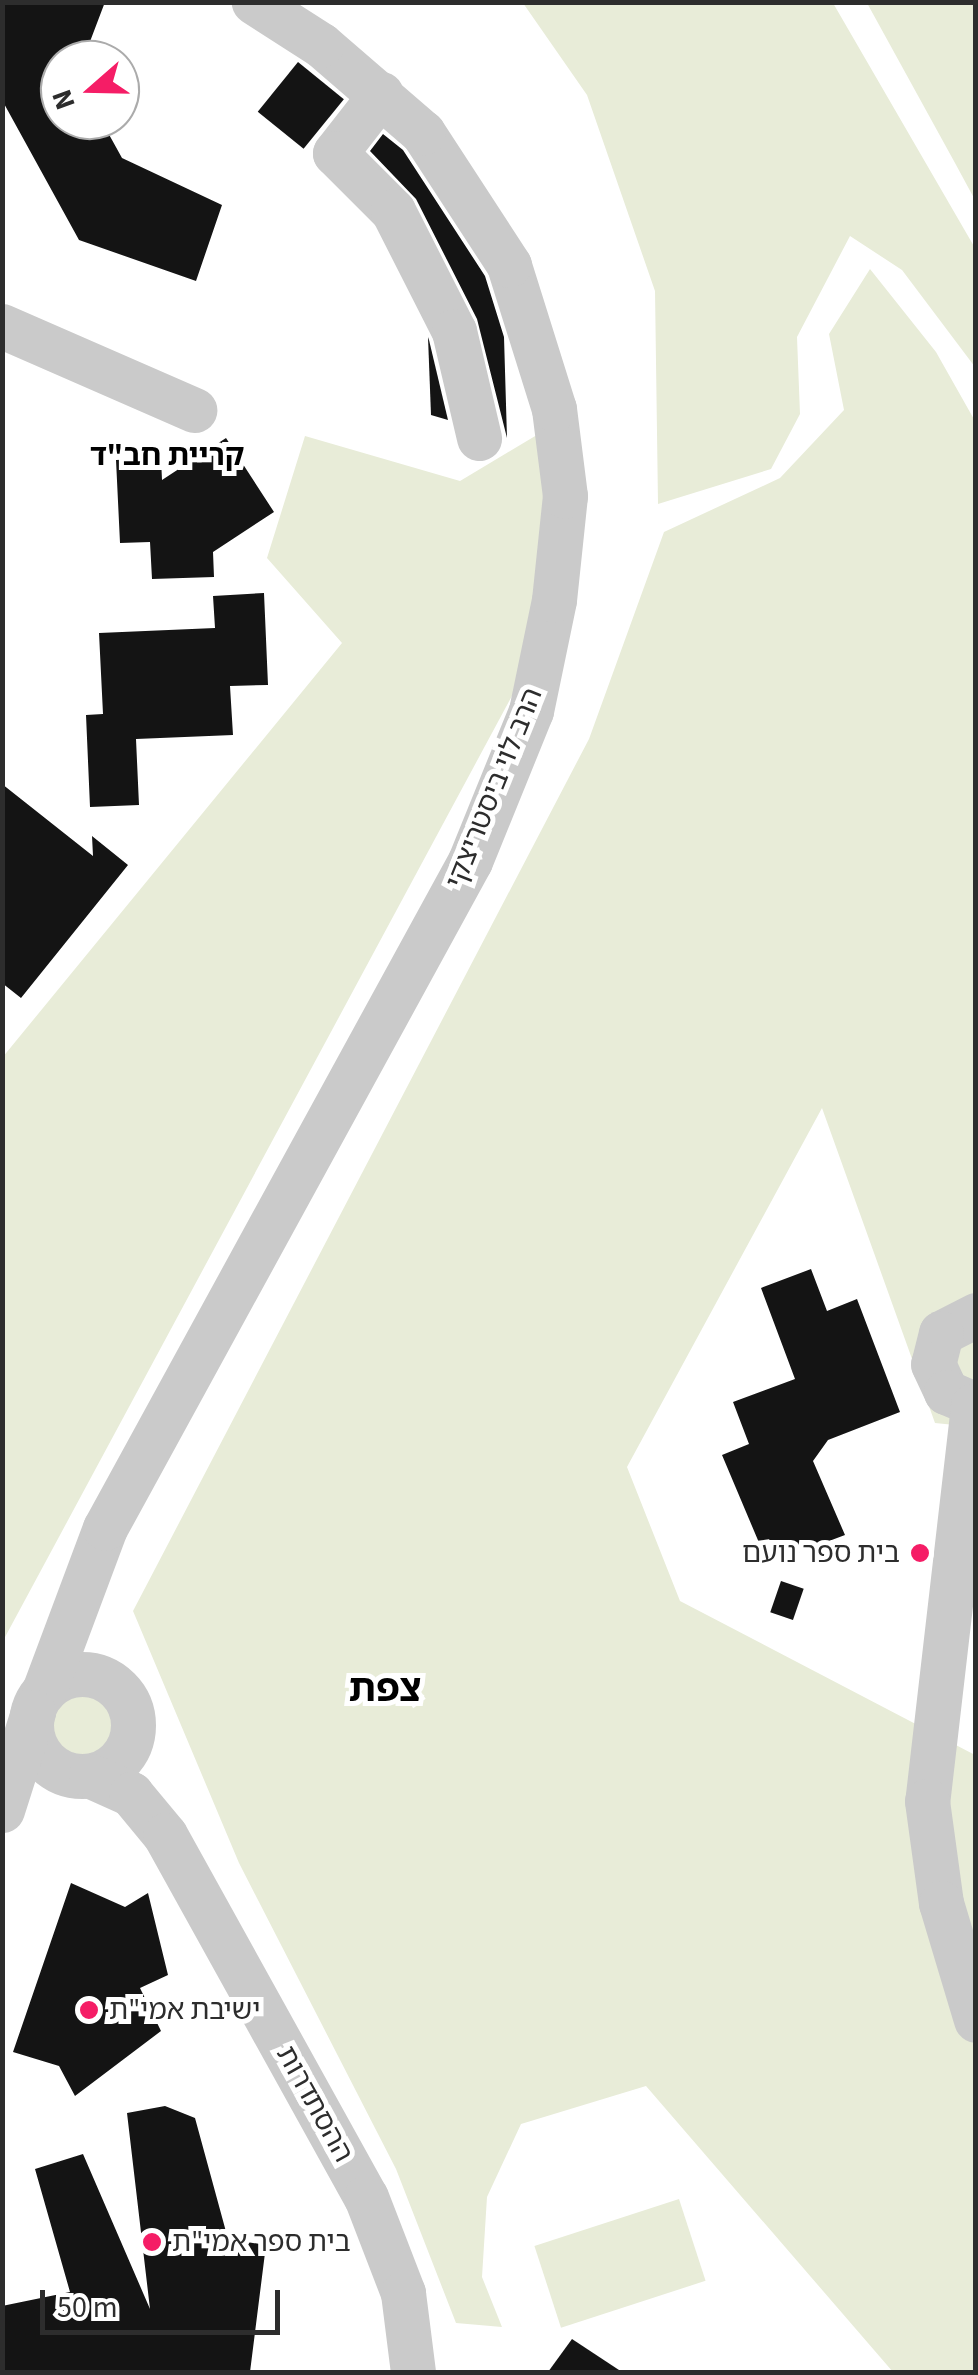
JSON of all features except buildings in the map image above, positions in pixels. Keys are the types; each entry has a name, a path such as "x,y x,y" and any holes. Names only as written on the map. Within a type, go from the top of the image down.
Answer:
{"street":[{"name":"הרב לוי ביסטריצקי","path":"2,1810 39,1699 99,1544 470,861 530,711 554,600 565,496 534,327 466,193 423,133 381,94 254,2"},
{"path":"381,94 335,153 393,212 454,332 479,438"},
{"path":"2,326 194,410"},
{"path":"976,1314 941,1334 933,1364 946,1392 974,1406 927,1802 941,1903 976,2020"},
{"name":"הרב לוי ביסטריצקי","path":"99,1544 91,1579 96,1634 128,1713"},
{"path":"2,1824 25,1794 122,1758 128,1713 106,1680 77,1674 39,1699 36,1747 76,1774"},
{"name":"ההסתדרות","path":"128,1713 174,1851"},
{"name":"ההסתדרות","path":"76,1774 145,1806 174,1851 389,2247 413,2372"}],"green space":[{"path":"523,3 833,3 975,248 975,367 902,270 850,236 797,337 800,414 771,469 658,504 655,291 587,95"},
{"path":"867,3 975,3 975,200 955,163"},
{"path":"870,269 936,352 975,421 975,1427 935,1423 822,1108 627,1467 680,1601 975,1755 975,2372 893,2372 646,2086 521,2124 487,2197 482,2277 502,2327 456,2323 396,2169 239,1863 133,1611 589,739 664,532 780,478 844,410 829,334"},
{"path":"572,414 534,655 4,1639 2,1058 342,643 267,558 305,436 460,481"},
{"path":"82,1692 106,1701 115,1725 106,1749 82,1758 58,1749 49,1725 58,1701"},
{"path":"679,2199 706,2281 561,2328 534,2246"}],"place":[{"name":"בית ספר נועם","path":"920,1553"},
{"name":"ישיבת אמי\"ת","path":"89,2010"},
{"name":"בית ספר אמי\"ת","path":"152,2242"}],"district":[{"name":"קריית חב\"ד","path":"167,456"},
{"name":"צפת","path":"385,1690"}]}
